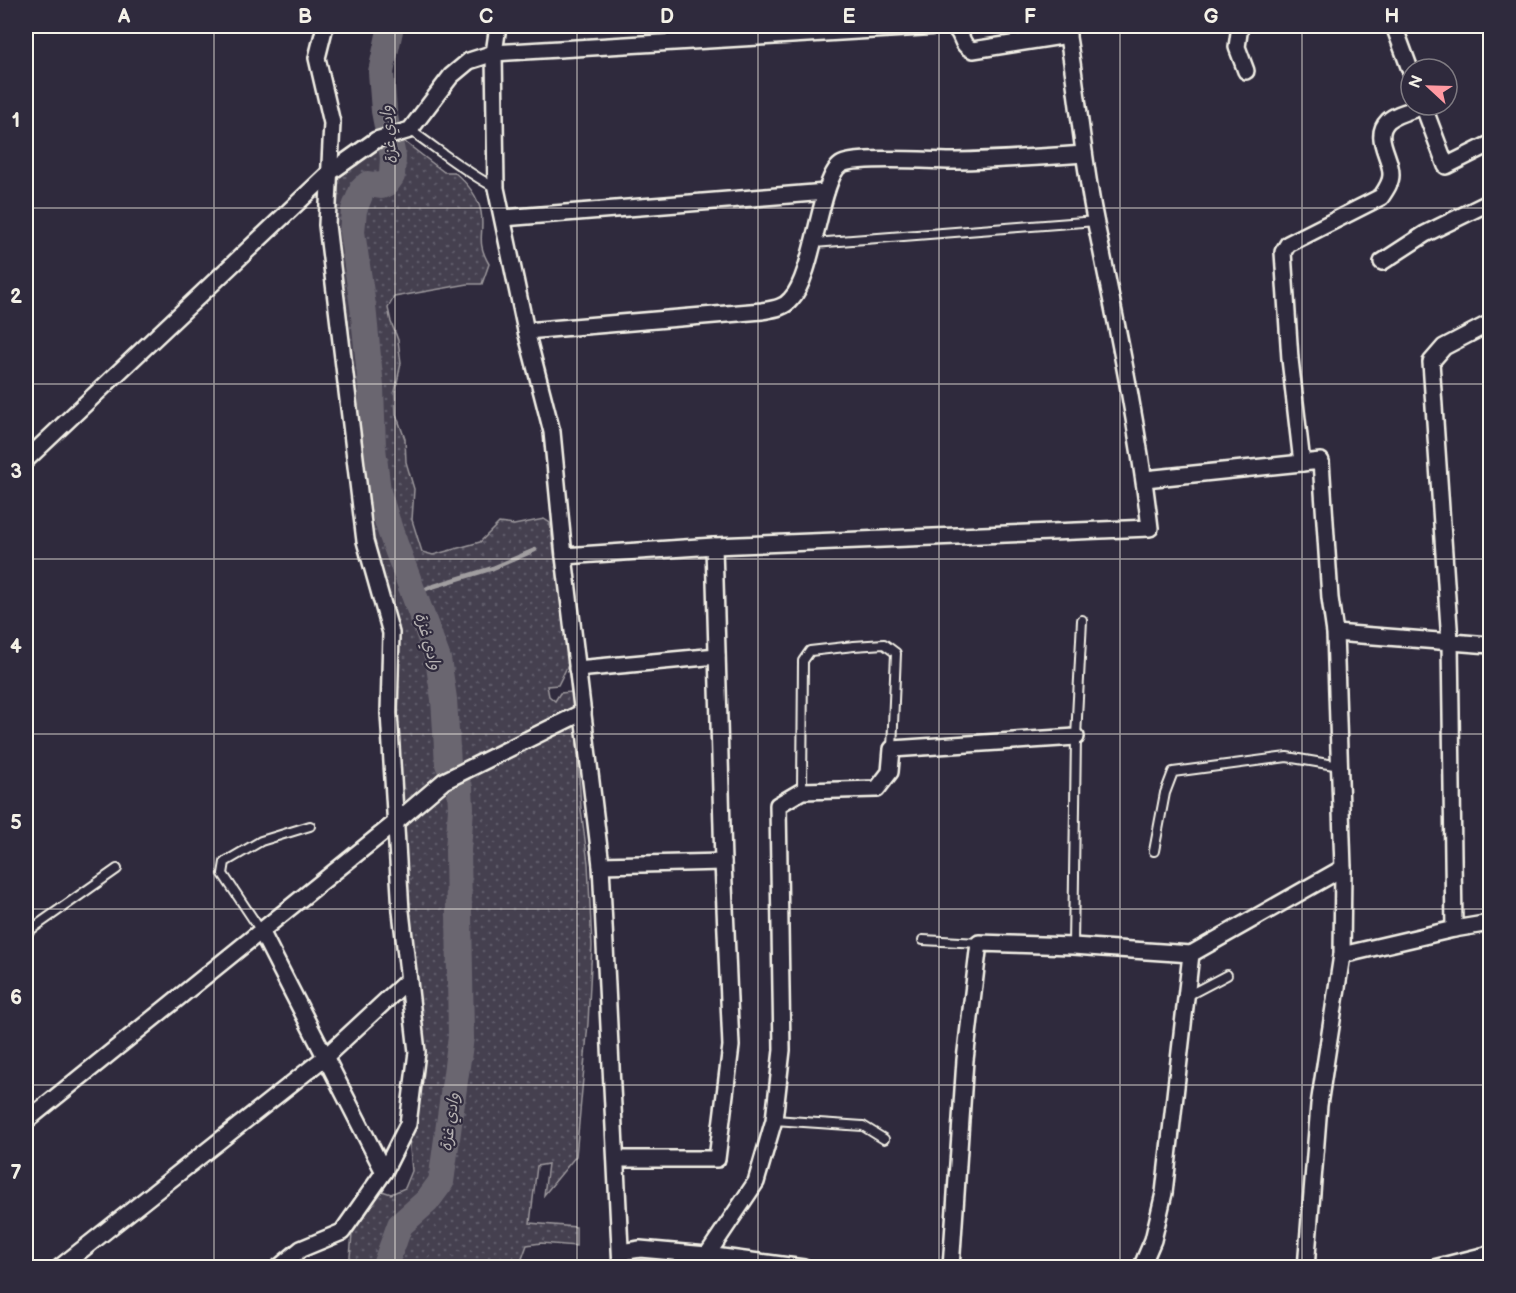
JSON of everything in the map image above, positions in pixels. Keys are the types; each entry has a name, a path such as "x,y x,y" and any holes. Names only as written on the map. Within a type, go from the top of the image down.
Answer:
{"street":[{"path":"279,1268 301,1249 342,1232 384,1172 408,1124 417,1052 401,911 389,713 391,633 365,541 327,225 332,123 317,58 325,26"},
{"path":"498,26 494,53 496,188 526,331 552,432 564,556 601,865 621,1268"},
{"path":"26,460 328,174 376,140 406,131 451,76 469,61 494,53 939,26"},
{"path":"564,556 714,546 1150,528 1145,479 1125,363 1084,154 1067,30 973,50 962,42 958,29 950,26"},
{"path":"1240,26 1237,47 1246,71"},
{"path":"1394,26 1405,57"},
{"path":"1302,463 1290,359 1283,252 1288,244 1381,196 1388,188 1391,175 1382,139 1382,129 1390,119 1399,116"},
{"path":"1428,117 1446,166 1491,144"},
{"path":"526,331 762,311 781,307 792,299 800,283 814,243 831,174 840,165 848,162 959,161 1084,154"},
{"path":"503,218 826,192"},
{"path":"1382,262 1425,234 1491,202"},
{"path":"1454,929 1450,642 1431,362 1444,347 1491,323"},
{"path":"1145,479 1321,461 1330,598 1335,633 1343,868 1342,955 1319,1105 1306,1268"},
{"path":"616,1159 717,1159 731,1046 714,546"},
{"path":"1335,633 1491,645"},
{"path":"578,669 717,656"},
{"path":"26,1121 444,781 583,712"},
{"path":"707,1255 756,1182 774,1120 782,1050 778,805 802,791 877,789 890,772 892,749 1076,737"},
{"path":"601,865 723,862"},
{"path":"951,1268 965,1060 979,943 1072,946 1191,954 1343,868"},
{"path":"1342,955 1454,929 1491,923"},
{"path":"261,931 384,1172"},
{"path":"1141,1268 1153,1239 1164,1193 1191,954"},
{"path":"59,1268 324,1058 408,981"},
{"path":"621,1252 640,1250 707,1255 804,1268"},
{"path":"1434,1268 1491,1254"}],"lane":[{"path":"406,131 443,153 469,174 496,188"},
{"path":"814,243 1096,221"},
{"path":"1072,946 1076,737 1082,620"},
{"path":"802,791 803,661 810,651 884,644 896,653 892,749"},
{"path":"1154,851 1165,793 1173,772 1287,757 1340,766"},
{"path":"261,931 223,874 225,862 261,841 310,826"},
{"path":"26,933 117,869"},
{"path":"923,940 979,943"},
{"path":"1187,996 1227,975"},
{"path":"774,1120 863,1125 884,1139"}],"shaded area":[{"path":"401,139 444,172 454,172 471,190 481,212 481,243 489,264 482,284 468,284 394,297 388,308 398,340 401,363 395,392 396,414 405,439 406,462 414,489 412,520 422,552 433,555 480,542 499,523 514,525 544,519 550,523 569,663 558,685 547,686 549,696 555,701 560,693 572,692 573,708 438,774 402,807 396,715 397,632 373,543 335,227 336,178 376,148"},
{"path":"576,725 581,809 588,863 592,946 588,1023 576,1156 544,1195 548,1164 537,1166 530,1223 576,1227 576,1246 541,1243 527,1245 519,1267 349,1268 352,1234 382,1191 391,1194 405,1188 412,1171 409,1136 413,977 402,825 448,787"}],"waterway":[{"name":"وادي غزة","path":"384,1268 400,1225 427,1201 441,1182 461,1037 458,850 460,788 448,764 444,699 438,659 378,492 363,306 352,232 354,210 362,190 368,184 381,186 387,183 392,176 393,157 384,111 381,72 391,26"},
{"path":"414,595 428,588 493,568 535,550"}]}
